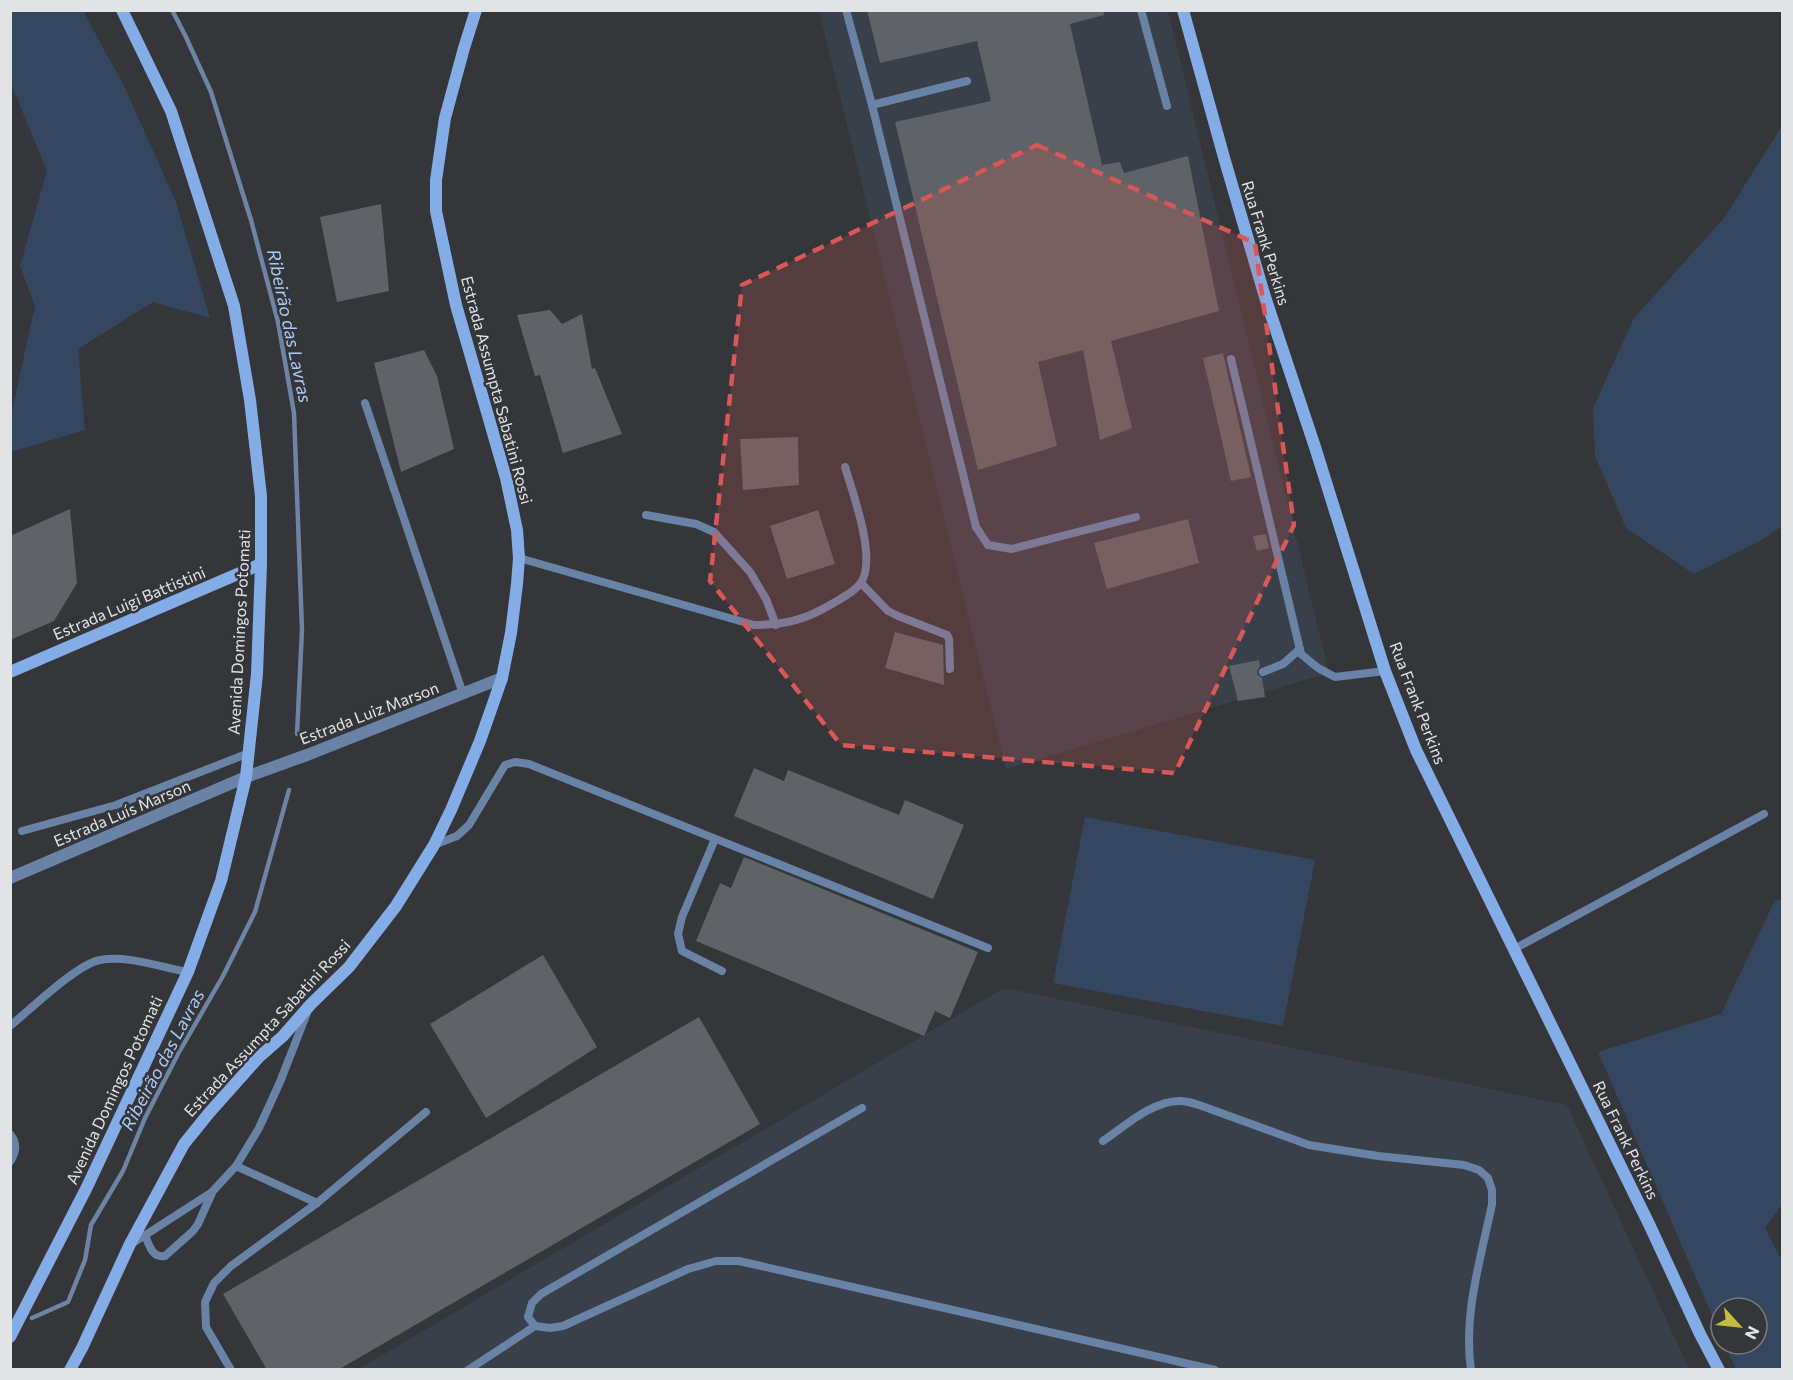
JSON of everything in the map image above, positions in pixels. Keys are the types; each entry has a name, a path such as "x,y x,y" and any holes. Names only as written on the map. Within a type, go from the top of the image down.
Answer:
{"street":[{"name":"Avenida Domingos Potomati","path":"10,1337 87,1187 188,972 221,881 246,777 257,674 261,496 250,400 234,306 171,111 122,10"},
{"name":"Estrada Assumpta Sabatini Rossi","path":"70,1370 130,1244 184,1144 259,1057 283,1036 311,1004 349,967 396,906 434,845 451,810 480,741 502,678 511,633 519,558 517,530 506,478 456,305 436,211 436,180 445,118 477,10"},
{"name":"Rua Frank Perkins","path":"1183,10 1265,297 1385,671 1416,750 1719,1370"},
{"name":"Estrada Luigi Battistini","path":"10,672 261,564"},
{"name":"Estrada Luiz Marson","path":"246,777 502,678"},
{"name":"Estrada Luís Marson","path":"10,878 246,777"}],"lane":[{"path":"846,10 872,105 976,527 988,545 1012,549 1136,517"},
{"path":"1141,10 1167,106"},
{"path":"872,105 967,81"},
{"path":"1231,359 1301,654 1318,668 1335,677 1385,671"},
{"path":"364,403 463,694"},
{"path":"519,558 754,624 776,625 797,620 824,609 849,593 861,583 867,568 866,542 845,467"},
{"path":"646,515 696,524 714,532 750,572 766,599 776,625"},
{"path":"861,583 888,611 947,635 950,669"},
{"path":"1263,672 1283,664 1300,649"},
{"path":"22,831 116,805 249,753"},
{"path":"434,845 457,836 469,825 505,765 515,762 529,764 988,948"},
{"path":"1514,949 1764,814"},
{"path":"715,839 682,917 678,934 682,951 722,971"},
{"path":"10,1026 72,974 98,960 123,959 188,972"},
{"path":"130,1244 212,1192 236,1166 263,1119 311,1004"},
{"path":"1103,1141 1148,1111 1166,1103 1181,1101 1199,1105 1309,1145 1378,1156 1464,1165 1479,1170 1488,1178 1492,1190 1492,1204 1471,1307 1468,1345 1471,1370"},
{"path":"535,1326 528,1317 532,1304 541,1293 862,1108"},
{"path":"231,1370 206,1327 205,1302 214,1282 231,1266 317,1203 426,1112"},
{"path":"10,1134 16,1145 10,1162"},
{"path":"236,1166 317,1203"},
{"path":"145,1235 153,1254 158,1257 165,1256 193,1231 212,1192"},
{"path":"468,1370 535,1326 550,1328 563,1326 688,1269 716,1261 739,1261 1215,1370"}],"highlighted area":[{"path":"1037,145 1255,243 1294,525 1175,773 841,745 710,581 742,285"}],"shaded area":[{"path":"11,10 83,11 124,86 176,202 210,318 153,302 78,349 85,430 11,452 11,415 35,306 20,266 47,171 11,84"},
{"path":"819,11 1168,11 1329,673 1006,769"},
{"path":"1782,126 1782,526 1760,541 1694,574 1626,528 1595,456 1593,408 1634,318 1724,218"},
{"path":"1085,817 1315,860 1283,1026 1053,983"},
{"path":"1775,900 1782,901 1782,1204 1765,1228 1780,1257 1782,1256 1782,1369 1736,1369 1730,1356 1769,1356 1769,1296 1709,1296 1709,1308 1598,1052 1721,1014"},
{"path":"1004,988 1567,1105 1689,1369 357,1370"}],"building":[{"path":"867,10 1103,10 1104,15 1070,24 1102,165 1120,162 1124,173 1188,156 1219,311 1111,341 1132,428 1100,440 1083,350 1038,362 1057,446 978,470 895,122 991,101 977,41 880,63"},
{"path":"381,204 389,291 337,302 320,217"},
{"path":"550,310 562,324 582,314 592,369 595,368 622,434 563,453 540,375 535,376 517,315"},
{"path":"424,350 437,376 454,449 401,472 374,363"},
{"path":"1223,353 1251,477 1231,481 1203,358"},
{"path":"798,437 799,485 743,490 740,439"},
{"path":"70,509 77,583 54,621 10,640 10,536"},
{"path":"818,510 835,564 787,579 770,526"},
{"path":"1188,519 1199,563 1107,589 1094,543"},
{"path":"1266,534 1269,548 1257,551 1253,536"},
{"path":"895,632 943,645 944,685 885,668"},
{"path":"1259,660 1260,666 1257,674 1262,678 1265,697 1238,701 1229,666"},
{"path":"754,768 784,781 788,770 899,815 905,800 964,825 933,899 734,816"},
{"path":"744,857 978,952 950,1018 935,1011 924,1036 696,941 720,883 731,888"},
{"path":"543,955 597,1047 486,1118 430,1024"},
{"path":"699,1017 760,1124 338,1370 267,1370 223,1294"}],"waterway":[{"name":"Ribeirão das Lavras","path":"172,10 211,92 251,220 278,322 294,413 302,630 297,734"},
{"name":"Ribeirão das Lavras","path":"32,1318 68,1302 85,1260 91,1225 123,1171 145,1118 178,1054 223,976 255,912 289,790"}]}
